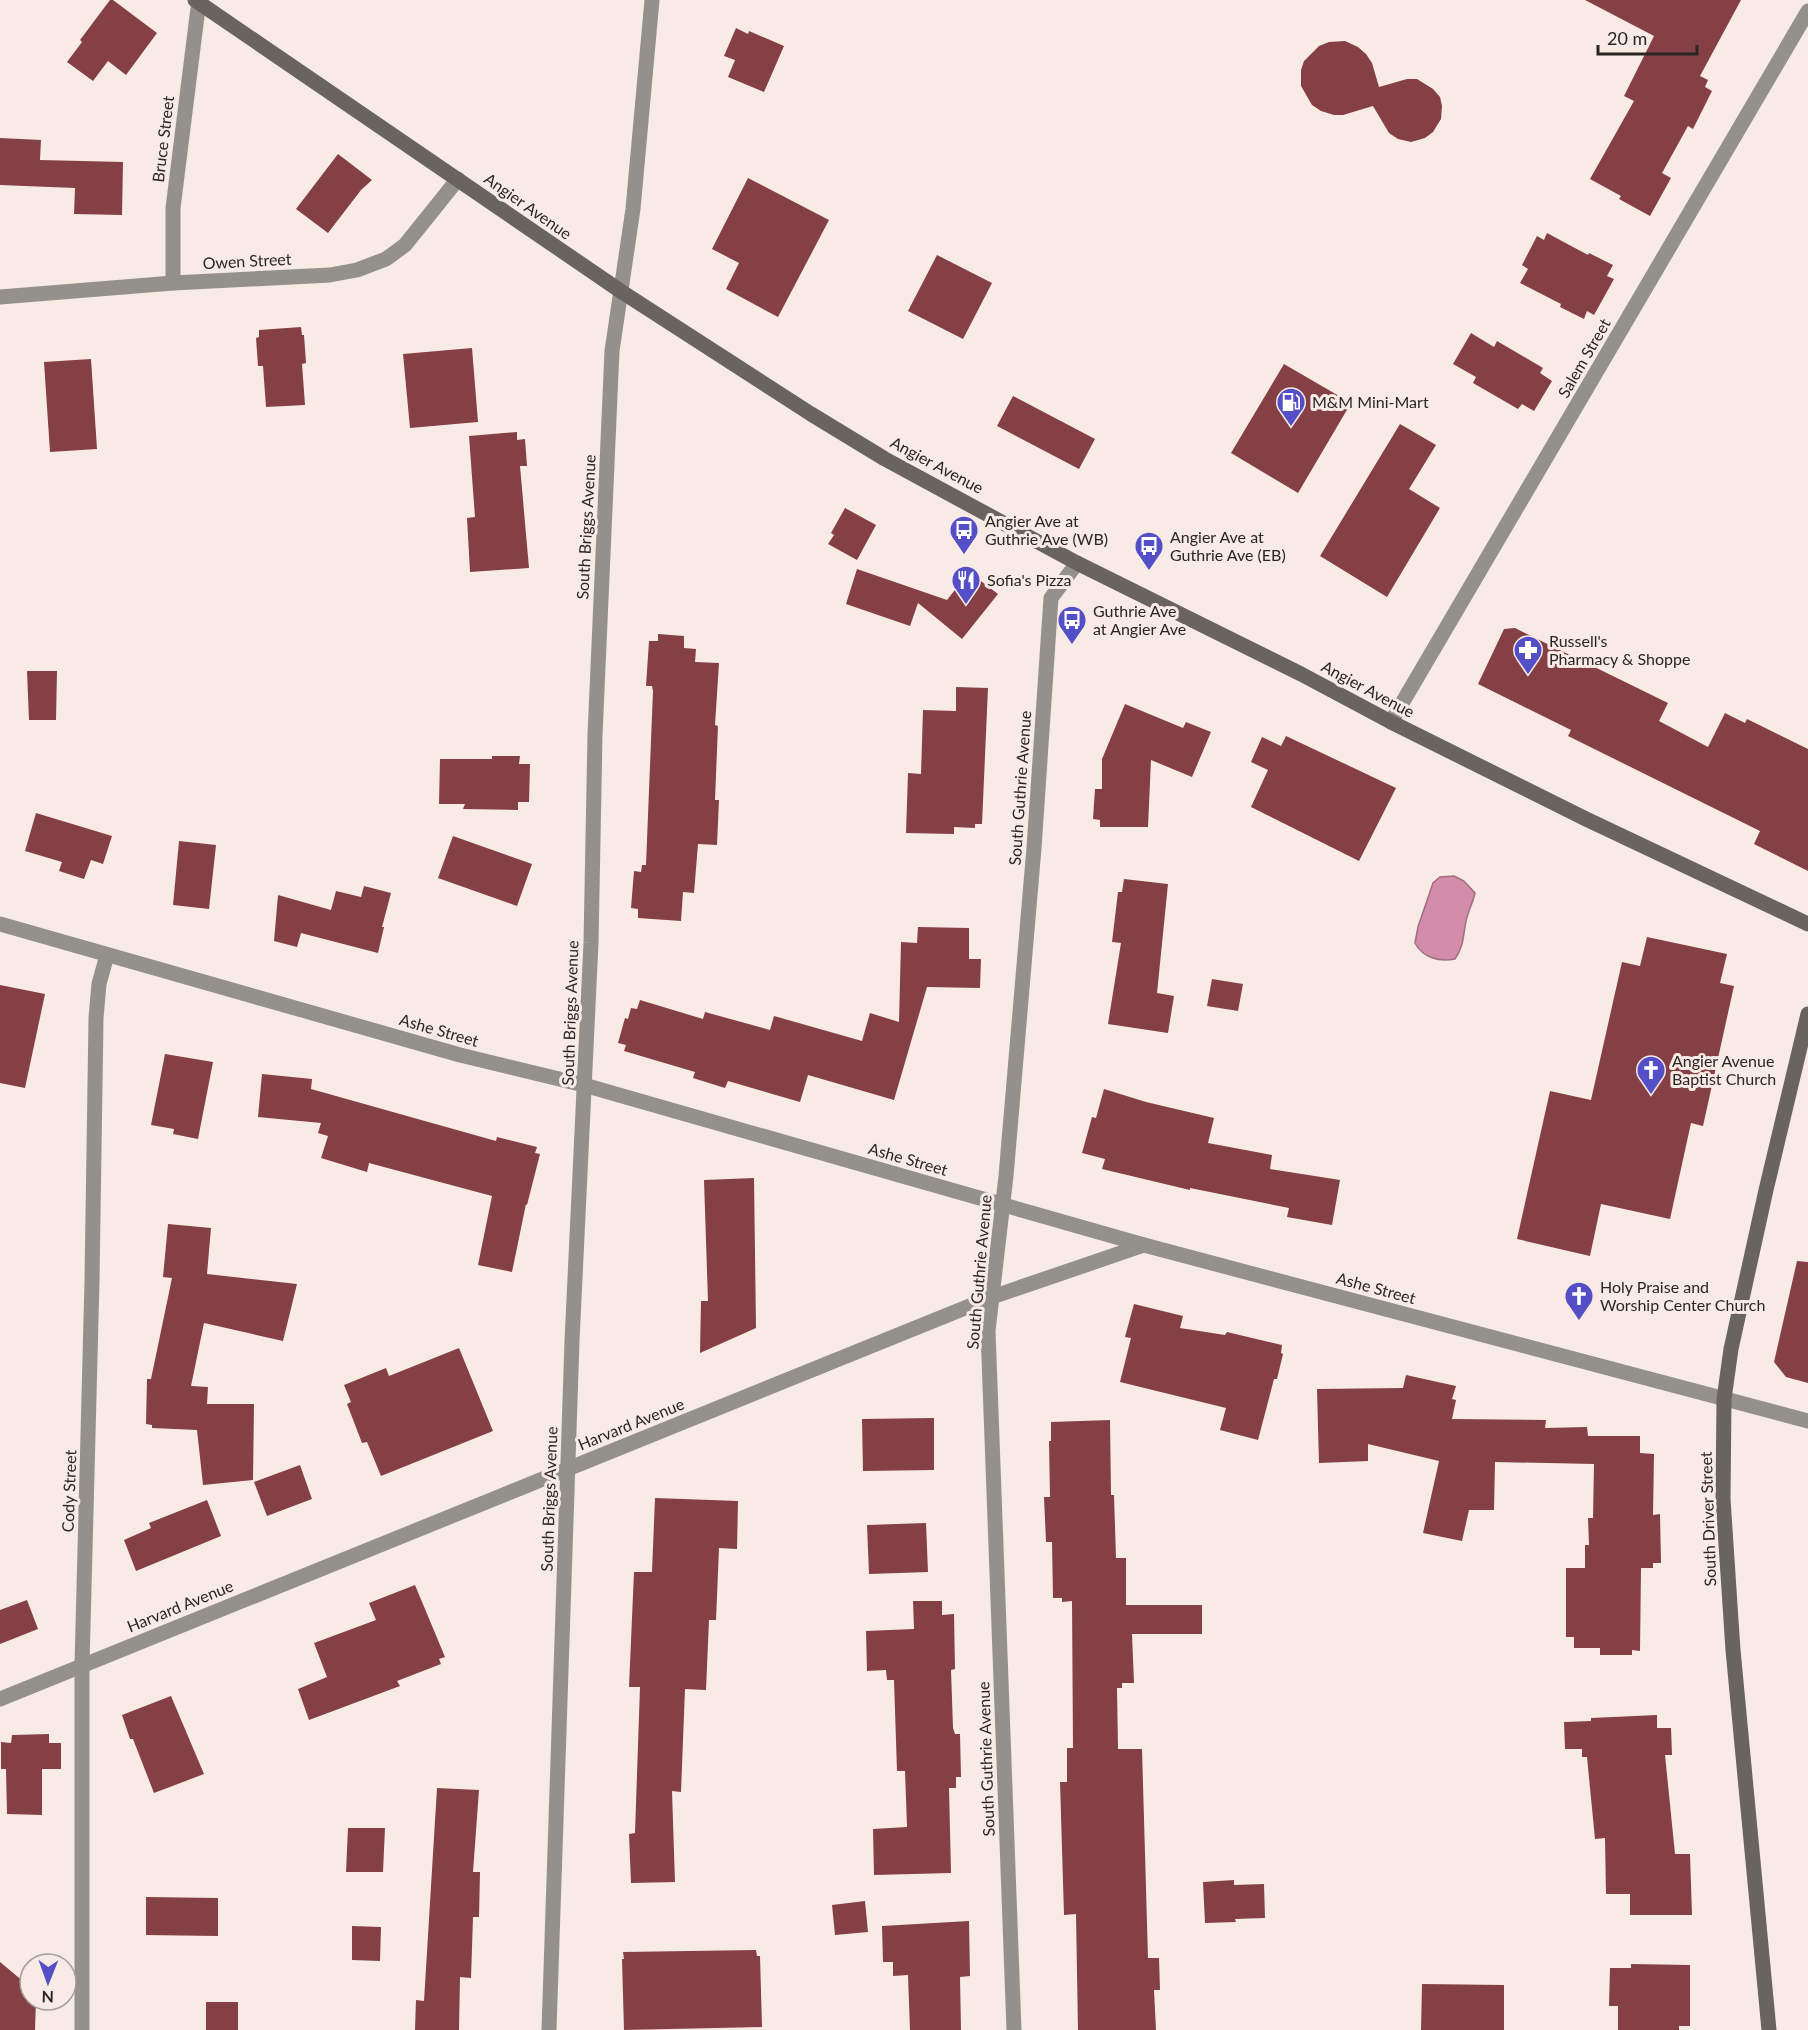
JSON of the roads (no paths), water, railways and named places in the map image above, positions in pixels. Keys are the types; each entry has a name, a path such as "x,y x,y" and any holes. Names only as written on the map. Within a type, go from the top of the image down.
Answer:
{"main road":[{"name":"Angier Avenue","path":"197,1 622,292 885,459 1077,562 1301,674 1391,722 1808,924"},
{"name":"South Driver Street","path":"1769,2030 1733,1650 1723,1499 1724,1399 1736,1327 1808,1014"}],"street":[{"name":"South Briggs Avenue","path":"549,2030 568,1469 591,943 595,735 612,351 633,209 652,0"},
{"name":"Bruce Street","path":"173,283 173,208 197,1"},
{"name":"Salem Street","path":"1391,722 1808,11"},
{"name":"Owen Street","path":"0,297 173,283 330,275 357,270 386,259 405,245 458,178"},
{"name":"South Guthrie Avenue","path":"1014,2030 988,1332 1003,1205 1033,860 1051,598 1077,562"},
{"name":"Ashe Street","path":"0,924 460,1055 584,1085 1144,1245 1808,1421"},
{"name":"Cody Street","path":"82,2030 82,1665 96,1018 99,984 107,955"},
{"name":"Harvard Avenue","path":"0,1699 992,1298 1144,1245"}],"place":[{"name":"M&M Mini-Mart","path":"1291,428"},
{"name":"Angier Ave at Guthrie Ave (WB)","path":"964,556"},
{"name":"Angier Ave at Guthrie Ave (EB)","path":"1149,572"},
{"name":"Sofia's Pizza","path":"966,606"},
{"name":"Guthrie Ave at Angier Ave","path":"1072,646"},
{"name":"Russell's Pharmacy & Shoppe","path":"1528,676"},
{"name":"Angier Avenue Baptist Church","path":"1651,1096"},
{"name":"Holy Praise and Worship Center Church","path":"1579,1322"}]}
